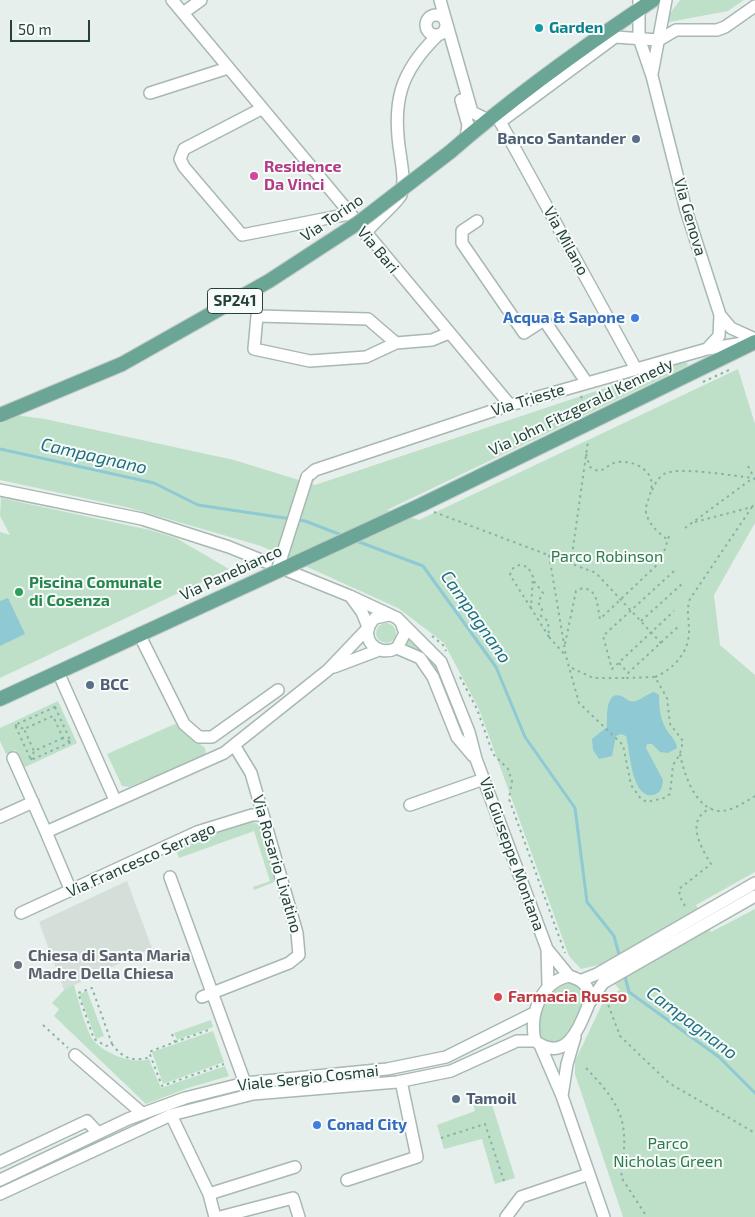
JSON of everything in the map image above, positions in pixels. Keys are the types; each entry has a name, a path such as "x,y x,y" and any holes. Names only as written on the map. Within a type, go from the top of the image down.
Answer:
{"main road":[{"name":"Via Torino","path":"0,415 122,364 261,286 358,223 466,138 495,118 636,6 653,0"},
{"name":"Via John Fitzgerald Kennedy","path":"428,508 755,341"},
{"name":"Via Panebianco","path":"0,699 276,572 428,508"}],"street":[{"name":"Via Bari","path":"172,0 365,234 510,405"},
{"path":"183,13 201,0"},
{"name":"Via Milano","path":"440,0 472,112 495,118 512,133 636,369"},
{"name":"Via Genova","path":"652,76 666,0"},
{"path":"663,17 674,0"},
{"name":"Via Genova","path":"636,6 639,38 652,76 686,210 720,314 731,328 755,341"},
{"path":"495,118 612,39 623,36 659,40 676,30 718,30 755,6"},
{"path":"365,234 374,221 400,197 403,182 396,112 399,94 409,68 420,53 446,29 446,22 439,15 432,15 427,20 425,26 428,32 439,35"},
{"path":"439,35 468,125 466,138"},
{"path":"150,93 228,68"},
{"path":"261,109 184,149 180,159 184,167 242,235 349,214"},
{"path":"477,221 462,231 462,244 524,333 544,320 588,383"},
{"path":"708,349 719,336 720,314"},
{"path":"396,343 368,319 258,316 254,349 310,361 366,357 396,343 432,340 449,333"},
{"name":"Via Trieste","path":"276,572 311,473 510,405 708,349 755,341"},
{"path":"0,490 142,519 229,547 350,596 391,615 401,622 404,633 397,648 385,652 379,650 368,639 368,628 362,612 350,596"},
{"path":"46,832 224,752 328,670 368,628 375,618 391,615"},
{"name":"Via Giuseppe Montana","path":"401,622 441,662 469,732 476,759 547,948 569,976"},
{"path":"139,634 184,724 199,737 212,738 278,690"},
{"name":"Via Giuseppe Montana","path":"397,648 420,658 433,676 457,737 476,759"},
{"path":"328,670 379,650"},
{"path":"58,672 115,800"},
{"name":"Via Rosario Livatino","path":"208,995 289,963 299,955 297,933 251,773 234,745"},
{"path":"13,758 72,891"},
{"path":"410,805 484,779"},
{"path":"0,817 32,802"},
{"name":"Via Francesco Serrago","path":"21,913 198,832 252,815 263,815"},
{"path":"170,878 208,995 245,1083"},
{"path":"604,1217 562,1096 532,1030 534,1013 548,984 559,978 569,976 582,980 600,981 752,891"},
{"name":"Via Giuseppe Montana","path":"547,948 548,984"},
{"path":"582,980 589,992 590,1002"},
{"path":"562,1096 567,1064 576,1035 600,981"},
{"name":"Viale Sergio Cosmai","path":"0,1180 98,1133 185,1098 245,1083 387,1069 446,1057 534,1013"},
{"path":"537,1043 561,1047 568,1044 576,1035"},
{"name":"Viale Sergio Cosmai","path":"0,1194 172,1115 253,1094 401,1081 451,1071 517,1041 537,1043"},
{"path":"75,1054 143,1114"},
{"path":"346,1180 417,1157 401,1081"},
{"path":"172,1115 208,1194 215,1217"},
{"path":"0,1162 87,1122 98,1133"},
{"path":"208,1194 295,1167"},
{"path":"506,1217 521,1197 589,1174"},
{"path":"220,1217 294,1198 299,1217"}],"path":[{"path":"581,396 586,414"},
{"path":"571,562 588,441"},
{"path":"586,454 590,467 598,471 603,470 611,463 619,461 628,461 640,465 649,475 652,490"},
{"path":"748,466 754,479"},
{"path":"668,540 659,533 648,517 646,503 661,477 670,472 682,471 754,479"},
{"path":"685,528 754,479"},
{"path":"571,668 593,678 627,678 655,677 672,666 681,656 689,633 687,612 690,599 755,502"},
{"path":"693,522 753,507"},
{"path":"428,508 596,573 662,643"},
{"path":"564,646 576,591 583,588 593,592 600,619 661,562 670,533"},
{"path":"548,555 566,656 571,668 573,686 579,703 623,745 631,785 641,799 647,802 664,798 670,794 673,765 680,754 683,741 670,724 667,698 655,677"},
{"path":"531,608 533,580 531,570 525,565 519,564 511,572 512,578 531,608 550,637 566,656"},
{"path":"674,571 603,636 612,669 674,611"},
{"path":"533,580 542,592 538,602 542,609 541,616 548,621 550,637"},
{"path":"642,621 683,584"},
{"path":"627,678 628,674 680,625"},
{"path":"428,633 443,645 447,653"},
{"path":"618,663 628,674"},
{"path":"460,677 477,709 493,754 508,769 512,781 509,799 567,959"},
{"path":"55,707 53,716 62,738 71,742"},
{"path":"16,725 55,707"},
{"path":"55,707 71,742"},
{"path":"24,729 53,716"},
{"path":"16,725 24,729 34,751 31,760"},
{"path":"16,725 31,760"},
{"path":"34,751 62,738"},
{"path":"31,760 71,742"},
{"path":"680,754 692,788 711,808 727,810 755,796"},
{"path":"685,906 680,897 679,889 711,864 696,834 698,819 711,808"},
{"path":"600,981 620,1036 669,1083 755,1132"},
{"path":"112,1044 106,1046 94,1039 78,993 92,988 112,1044 122,1056 135,1060 151,1057"},
{"path":"44,1025 75,1054"},
{"path":"211,1029 149,1052 162,1086 224,1064"},
{"path":"172,1034 175,1042"},
{"path":"586,1068 607,1090 621,1114 626,1144 621,1177 647,1217"},
{"path":"441,1138 485,1124 504,1181"}],"shaded area":[{"path":"127,881 152,948 64,990 39,922"}],"green space":[{"path":"680,0 744,0 728,11 669,22 668,16"},
{"path":"683,362 688,363 687,366 387,510 419,520 738,369 755,424 755,523 714,595 720,645 755,675 755,872 696,905 711,932 755,909 755,1217 623,1217 575,1074 575,1061 605,998 620,990 598,965 581,969 569,956 479,709 444,643 398,608 261,546 130,508 0,480 0,413 45,419 234,460 315,485"},
{"path":"1,498 150,530 176,538 229,569 0,678 0,532 10,535 0,516"},
{"path":"386,623 393,626 396,633 393,640 386,643 379,640 376,633 379,626"},
{"path":"406,631 437,664 466,733 466,744 435,675 402,647"},
{"path":"58,701 77,743 23,768 15,750 6,754 0,741 0,728"},
{"path":"175,724 205,748 206,755 129,787 122,786 107,754"},
{"path":"253,822 262,826 277,881 254,890 253,887 270,881 254,831 179,858 176,850 225,828"},
{"path":"569,978 587,993 574,1034 560,1045 537,1040 537,1014 550,986"},
{"path":"74,985 85,1022 93,1040 104,1049 119,1057 135,1060 149,1059 161,1088 225,1066 229,1076 188,1088 146,1104 54,1016 59,1009 52,1003 64,990"},
{"path":"87,991 104,1036 96,1039 79,994"},
{"path":"211,1020 213,1027 177,1040 174,1033"},
{"path":"213,1031 224,1062 163,1084 152,1052"},
{"path":"490,1098 515,1178 495,1184 482,1139 444,1149 437,1125 475,1111 473,1103"}],"water":[{"path":"8,598 25,634 0,646 0,601"},
{"path":"654,692 659,695 662,719 677,748 668,753 660,752 652,744 647,744 646,748 663,780 661,788 656,794 648,795 641,791 633,773 626,736 621,734 616,736 612,756 599,759 593,750 592,739 607,727 608,706 612,697 616,695 633,701"}],"waterway":[{"name":"Campagnano","path":"0,449 154,483 198,505 305,521 344,536"},
{"name":"Campagnano","path":"354,540 423,566 496,667 525,737 575,808 587,902 614,936 620,958"},
{"name":"Campagnano","path":"624,973 629,992 719,1057 755,1093"}],"place":[{"name":"Garden","path":"539,28"},
{"name":"Banco Santander","path":"636,139"},
{"name":"Residence Da Vinci","path":"254,176"},
{"name":"Acqua & Sapone","path":"635,318"},
{"name":"Piscina Comunale di Cosenza","path":"19,592"},
{"name":"BCC","path":"90,685"},
{"name":"Chiesa di Santa Maria Madre Della Chiesa","path":"18,965"},
{"name":"Farmacia Russo","path":"498,997"},
{"name":"Tamoil","path":"456,1099"},
{"name":"Conad City","path":"317,1125"}],"park label":[{"name":"Parco Robinson","path":"607,557"},
{"name":"Parco Nicholas Green","path":"668,1153"}]}
